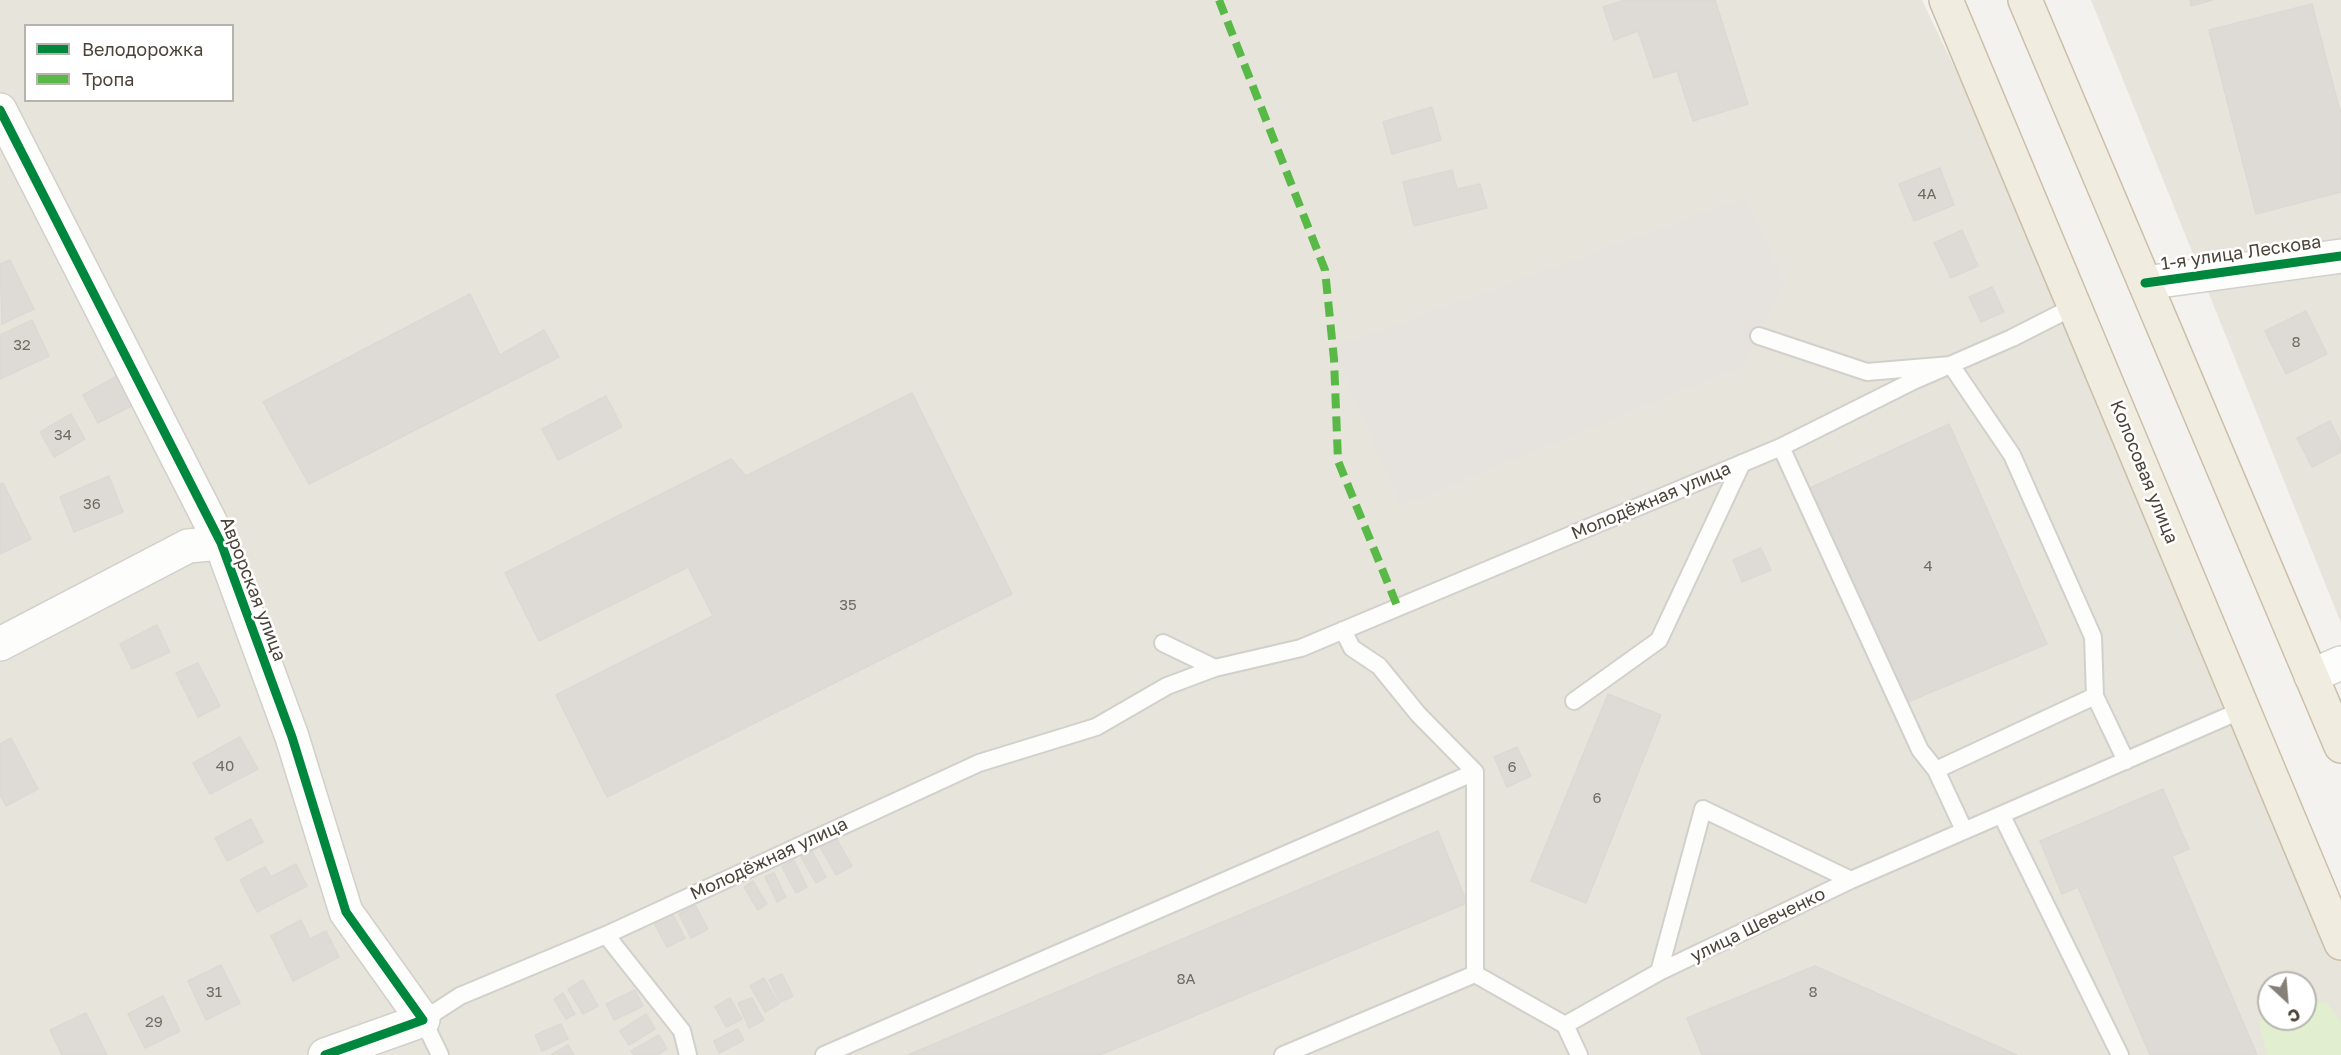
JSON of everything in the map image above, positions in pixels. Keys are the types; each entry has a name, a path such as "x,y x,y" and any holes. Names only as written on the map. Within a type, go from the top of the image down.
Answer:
{"highway":[{"name":"Колосовая улица","path":"1946,0 2341,943"},
{"path":"2025,0 2341,746"}],"street":[{"name":"Аврорская улица","path":"0,110 221,543 292,737 346,912 423,1020"},
{"name":"1-я улица Лескова","path":"2145,284 2341,256"},
{"path":"0,644 188,546 221,543"},
{"path":"2311,676 2341,663"},
{"name":"Молодёжная улица","path":"325,1055 423,1020"}],"lane":[{"name":"Молодёжная улица","path":"423,1020 460,996 606,935 979,763 1096,727 1167,686 1215,668 1300,648 1781,447 1911,382 2075,306"},
{"path":"1759,336 1867,372 1951,365 2012,455 2093,637 2095,696 2126,761"},
{"path":"1781,447 1920,750 1936,770 1964,830"},
{"path":"1574,701 1659,640 1742,463"},
{"path":"1342,630 1352,648 1379,666 1418,714 1475,772 1475,974"},
{"path":"1163,643 1215,668"},
{"path":"1936,770 2095,696"},
{"name":"улица Шевченко","path":"1565,1025 1659,972 1851,880 2242,710"},
{"path":"824,1055 1475,772"},
{"path":"1659,972 1703,808 1851,880"},
{"path":"2002,816 2121,1055"},
{"path":"606,935 682,1031 688,1055"},
{"path":"1475,974 1565,1025 1579,1055"},
{"path":"1283,1055 1475,974"},
{"name":"Аврорская улица","path":"423,1020 440,1055"}],"shaded area":[{"path":"0,0 1922,0 2046,259 2341,959 2341,1055 0,1055"},
{"path":"2091,0 2341,0 2341,623"},
{"path":"1746,197 1785,285 1744,365 1401,506 1332,348"}],"green space":[{"path":"2317,1002 2327,1003 2341,1022 2341,1055 2267,1055 2261,1031 2317,1031"}],"building":[{"path":"1625,0 1715,0 1748,104 1693,121 1677,71 1654,78 1638,31 1614,40 1603,7"},
{"path":"2190,0 2213,0 2191,6"},
{"path":"2312,4 2341,115 2341,192 2256,214 2209,30"},
{"path":"1432,107 1441,140 1392,154 1383,122"},
{"path":"1940,168 1954,205 1914,221 1899,184"},
{"path":"1452,170 1457,189 1480,184 1487,208 1414,226 1403,182"},
{"path":"1962,230 1978,266 1951,278 1934,243"},
{"path":"10,260 34,309 2,324 0,264"},
{"path":"1992,287 2004,312 1981,322 1969,297"},
{"path":"470,294 500,355 544,330 559,357 309,484 263,402"},
{"path":"2306,311 2327,354 2286,374 2265,331"},
{"path":"32,320 49,356 0,379 0,335"},
{"path":"117,376 133,405 98,423 83,395"},
{"path":"912,393 1012,594 607,797 556,695 713,616 688,567 539,641 505,573 731,459 746,476"},
{"path":"606,396 622,427 558,460 542,429"},
{"path":"71,414 85,439 54,457 40,432"},
{"path":"2330,421 2341,443 2341,452 2312,467 2297,438"},
{"path":"1949,424 2047,644 1905,703 1810,488"},
{"path":"109,476 123,512 74,532 60,497"},
{"path":"3,483 31,539 0,554 0,484"},
{"path":"1761,548 1771,570 1742,582 1733,560"},
{"path":"157,625 170,652 132,669 120,644"},
{"path":"198,663 220,706 198,717 176,673"},
{"path":"1608,694 1661,715 1586,903 1531,881"},
{"path":"240,737 258,769 210,794 193,763"},
{"path":"11,738 38,789 6,806 0,795 0,744"},
{"path":"1517,747 1531,776 1507,787 1494,757"},
{"path":"2163,789 2189,849 2172,856 2257,1055 2150,1055 2078,887 2062,894 2040,841"},
{"path":"251,819 263,842 227,861 215,838"},
{"path":"1438,831 1467,903 1100,1055 908,1055"},
{"path":"836,838 852,866 836,875 820,847"},
{"path":"812,851 826,877 816,883 801,857"},
{"path":"794,860 807,887 796,893 782,867"},
{"path":"296,864 307,886 257,912 240,880 265,867 271,877"},
{"path":"774,873 786,897 777,902 765,877"},
{"path":"753,881 767,904 758,910 744,887"},
{"path":"695,905 708,929 691,938 679,914"},
{"path":"672,913 685,938 667,947 654,923"},
{"path":"301,920 310,939 326,931 339,957 293,981 271,936"},
{"path":"221,965 240,1003 206,1020 188,981"},
{"path":"1815,966 2017,1055 1702,1055 1687,1018"},
{"path":"782,974 793,996 780,1002 769,980"},
{"path":"764,978 779,1004 765,1012 750,986"},
{"path":"583,980 598,1006 583,1014 568,989"},
{"path":"635,990 643,1006 614,1020 606,1004"},
{"path":"563,993 575,1014 566,1019 554,999"},
{"path":"163,996 180,1031 145,1048 128,1014"},
{"path":"730,998 742,1019 726,1027 715,1007"},
{"path":"752,998 764,1020 749,1028 738,1003"},
{"path":"86,1013 107,1055 62,1055 50,1030"},
{"path":"646,1014 655,1029 629,1045 620,1031"},
{"path":"561,1024 568,1039 542,1051 535,1035"},
{"path":"738,1029 744,1040 719,1053 714,1041"},
{"path":"659,1035 667,1049 656,1055 634,1055 631,1051"},
{"path":"568,1045 574,1055 551,1055"}],"marked path":[{"path":"1219,0 1325,270 1334,359 1338,461 1398,608"}],"cycle path":[{"path":"0,110 221,543 292,737 346,912 423,1020 325,1055"},
{"path":"2145,283 2341,256"}]}
